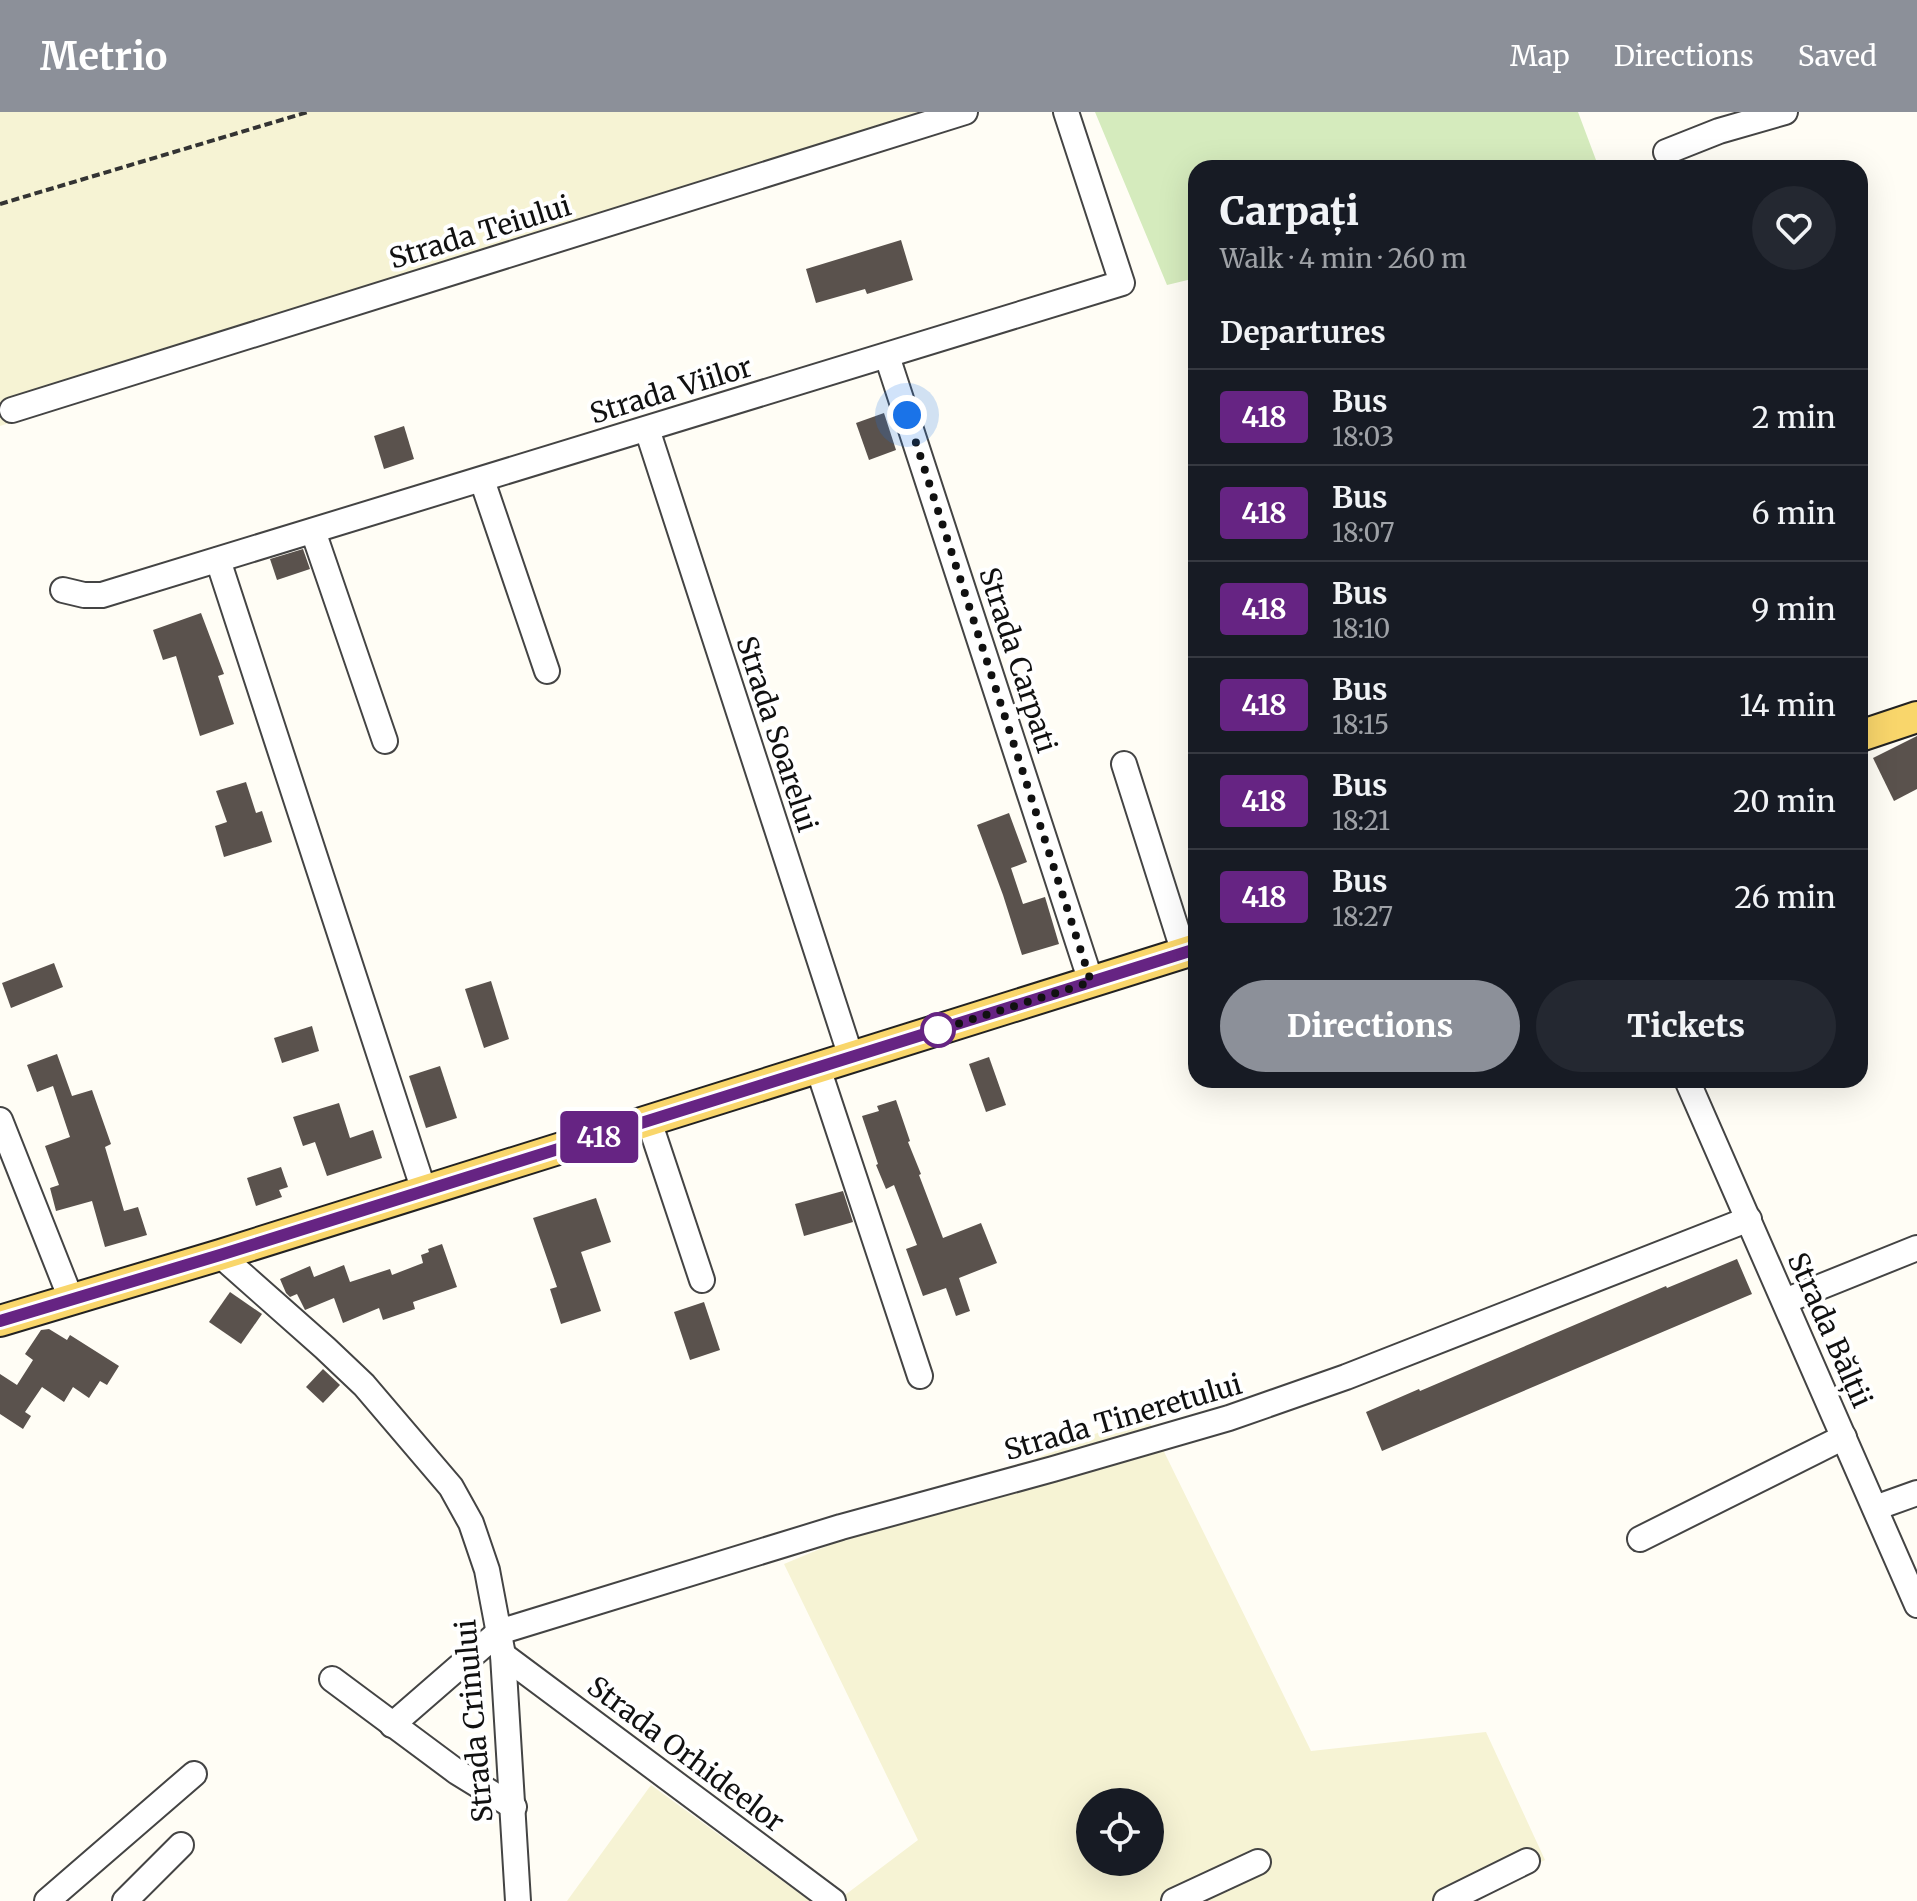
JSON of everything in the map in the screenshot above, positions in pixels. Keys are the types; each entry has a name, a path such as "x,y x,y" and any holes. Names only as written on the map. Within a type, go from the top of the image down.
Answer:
{"main road":[{"path":"1868,733 1917,717"},
{"path":"0,1321 1188,952"}],"street":[{"name":"Strada Teiului","path":"12,410 965,112"},
{"name":"Strada Viilor","path":"63,590 102,595 1122,283 1066,112"},
{"path":"1666,152 1719,131 1785,112"},
{"name":"Strada Carpati","path":"887,356 1091,982"},
{"name":"Strada Soarelui","path":"647,429 851,1057"},
{"path":"482,480 547,671"},
{"path":"313,531 385,741"},
{"path":"218,560 424,1191"},
{"path":"1124,764 1188,945"},
{"path":"818,1068 920,1376"},
{"name":"Strada Bălții","path":"1691,1088 1917,1605"},
{"path":"0,1120 71,1299"},
{"path":"649,1121 702,1280"},
{"name":"Strada Tineretului","path":"501,1644 841,1527 1242,1414 1346,1377 1749,1219"},
{"path":"1785,1301 1917,1248"},
{"name":"Strada Crinului","path":"220,1255 364,1385 451,1487 471,1523 487,1570 501,1644 518,1901"},
{"path":"1640,1539 1844,1437"},
{"path":"1875,1508 1917,1493"},
{"path":"392,1725 501,1644"},
{"name":"Strada Orhideelor","path":"501,1644 833,1901"},
{"path":"332,1679 457,1772 514,1807"},
{"path":"47,1901 194,1774"},
{"path":"125,1901 181,1845"},
{"path":"1446,1901 1527,1861"},
{"path":"1174,1901 1258,1862"}],"path":[{"path":"0,204 308,112"}],"shaded area":[{"path":"0,112 966,112 0,426"},
{"path":"1145,1413 1311,1751 1486,1732 1545,1860 1458,1901 837,1901 918,1840 784,1564"},
{"path":"651,1785 810,1901 567,1901"}],"green space":[{"path":"1095,112 1578,112 1596,160 1188,160 1188,280 1167,285"}],"building":[{"path":"901,240 913,280 867,294 865,289 816,303 806,269"},
{"path":"884,413 896,450 869,460 856,423"},
{"path":"404,426 414,459 384,469 374,436"},
{"path":"303,549 310,569 277,580 270,559"},
{"path":"201,613 224,674 218,676 234,724 200,736 176,656 163,660 153,630"},
{"path":"1917,736 1917,789 1894,801 1873,758"},
{"path":"246,782 256,813 262,811 272,842 224,857 215,826 227,822 216,791"},
{"path":"1009,813 1027,862 1011,868 1023,904 1045,897 1059,944 1022,955 977,825"},
{"path":"54,963 63,987 11,1008 2,983"},
{"path":"491,981 509,1039 484,1048 465,989"},
{"path":"312,1026 319,1051 282,1063 274,1038"},
{"path":"57,1054 72,1096 92,1090 111,1144 105,1147 124,1211 138,1207 147,1235 105,1247 92,1201 56,1211 50,1188 59,1185 45,1146 70,1137 53,1086 37,1092 27,1065"},
{"path":"989,1057 1006,1105 986,1112 969,1064"},
{"path":"440,1066 457,1118 426,1128 409,1076"},
{"path":"896,1100 919,1175 943,1238 981,1223 997,1263 959,1278 970,1311 956,1316 946,1288 923,1296 906,1249 917,1245 894,1185 886,1189 862,1116 879,1111 877,1106"},
{"path":"339,1103 350,1138 373,1130 382,1158 327,1176 315,1142 303,1146 293,1117"},
{"path":"281,1167 288,1187 279,1190 282,1197 256,1206 247,1178"},
{"path":"843,1191 853,1222 804,1236 795,1204"},
{"path":"596,1198 611,1242 581,1252 601,1311 561,1324 550,1289 557,1287 533,1218"},
{"path":"442,1244 457,1287 413,1302 415,1309 383,1320 379,1308 343,1323 334,1298 305,1310 297,1294 290,1297 286,1293 280,1279 310,1266 314,1277 344,1265 350,1282 390,1269 392,1275 423,1263 421,1255"},
{"path":"1737,1259 1752,1294 1382,1451 1366,1412"},
{"path":"230,1292 262,1314 241,1344 209,1322"},
{"path":"704,1302 720,1350 690,1360 674,1312"},
{"path":"49,1329 67,1340 70,1335 119,1366 107,1385 100,1381 89,1398 73,1387 64,1402 42,1387 25,1412 31,1416 23,1429 0,1414 0,1374 17,1385 33,1360 25,1354 41,1330"},
{"path":"323,1369 340,1385 323,1403 306,1387"}],"bus line":[{"name":"418","path":"0,1321 1188,952"}],"route":[{"path":"907,415 1091,982 938,1030"}]}
